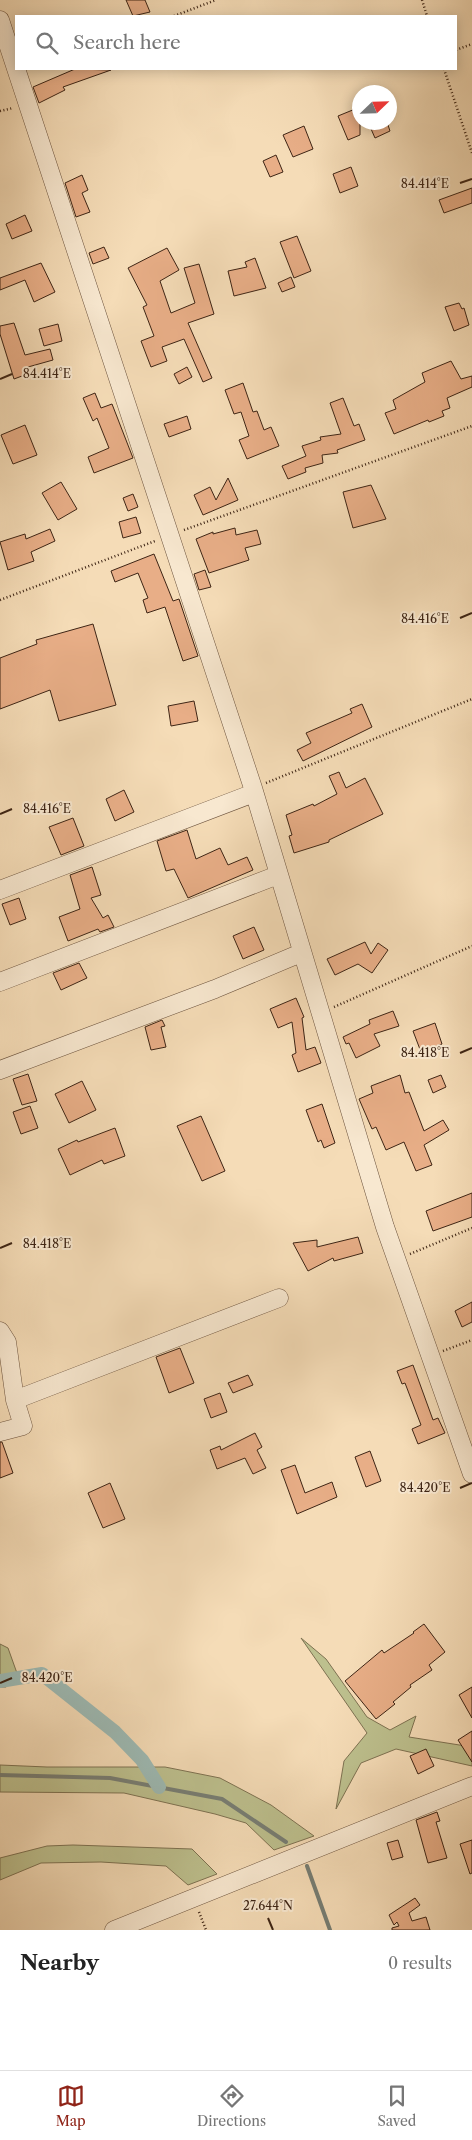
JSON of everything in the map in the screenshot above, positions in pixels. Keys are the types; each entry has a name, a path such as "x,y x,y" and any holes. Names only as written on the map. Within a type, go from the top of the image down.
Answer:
{"street":[{"path":"0,20 15,65"},
{"path":"17,70 253,790 319,1014 397,1260 472,1474"},
{"path":"0,890 253,790"},
{"path":"0,982 278,875"},
{"path":"0,1070 215,989 301,953"},
{"path":"15,1400 279,1298"},
{"path":"0,1331 7,1342 15,1400 23,1426 0,1432"},
{"path":"114,1930 472,1786"}],"path":[{"path":"177,15 216,0"},
{"path":"422,0 427,15"},
{"path":"457,50 472,44"},
{"path":"444,70 472,153"},
{"path":"0,600 170,535 472,426"},
{"path":"253,790 472,699"},
{"path":"319,1014 472,946"},
{"path":"397,1260 472,1228"},
{"path":"431,1357 472,1340"}],"green space":[{"path":"301,1638 326,1659 367,1717 390,1730 416,1716 409,1737 472,1747 472,1766 396,1749 361,1763 336,1809 344,1761 367,1733"},
{"path":"0,1644 8,1648 18,1676 6,1687 0,1687"},
{"path":"0,1765 165,1767 220,1778 271,1805 314,1836 274,1850 246,1823 124,1793 0,1792"},
{"path":"73,1845 192,1849 217,1874 188,1885 166,1866 101,1862 41,1863 0,1880 0,1858 47,1846"}],"building":[{"path":"126,0 145,0 150,12 133,15"},
{"path":"73,70 111,70 63,87 65,90 39,103 33,87"},
{"path":"352,110 352,130 360,130 360,135 348,140 338,116"},
{"path":"304,126 313,149 293,157 283,135"},
{"path":"372,130 390,130 390,131 375,138"},
{"path":"276,155 283,172 270,177 263,161"},
{"path":"351,167 358,186 340,193 333,174"},
{"path":"82,175 88,190 82,193 90,212 76,217 65,183"},
{"path":"472,188 472,203 444,213 439,200"},
{"path":"25,215 32,231 12,239 6,224"},
{"path":"297,236 311,271 294,278 280,242"},
{"path":"104,247 109,258 93,264 89,253"},
{"path":"167,248 179,270 160,281 171,313 195,303 184,268 199,264 214,314 188,323 212,378 203,382 184,339 162,347 167,361 151,367 141,341 154,336 143,307 147,305 128,268"},
{"path":"255,258 266,288 234,296 228,271 247,267 245,262"},
{"path":"41,263 55,292 34,302 25,280 0,290 0,278"},
{"path":"291,277 295,287 282,292 278,283"},
{"path":"459,303 462,309 464,308 469,325 454,331 445,307"},
{"path":"14,323 25,355 50,349 53,360 28,367 30,373 14,379 0,334 0,326"},
{"path":"58,324 62,341 44,346 39,329"},
{"path":"451,361 461,379 472,376 472,387 447,398 450,408 442,411 444,416 429,422 428,420 394,434 385,413 396,409 393,400 425,382 422,373"},
{"path":"187,367 192,377 179,384 174,374"},
{"path":"243,383 253,412 257,411 264,430 271,427 279,446 247,459 239,440 249,436 241,412 234,414 225,390"},
{"path":"95,393 101,408 112,404 133,458 94,473 88,457 109,448 97,418 93,421 83,398"},
{"path":"343,398 354,426 359,424 365,440 337,450 338,453 322,455 323,463 305,468 306,472 288,479 282,466 306,456 302,446 321,440 320,437 341,434 330,403"},
{"path":"187,416 191,429 169,437 164,424"},
{"path":"25,425 37,455 13,464 1,435"},
{"path":"228,478 238,500 203,515 194,495 210,487 216,500"},
{"path":"61,482 77,509 58,520 42,493"},
{"path":"371,485 386,519 353,528 343,492"},
{"path":"133,494 138,507 128,511 123,498"},
{"path":"136,517 141,533 123,538 119,522"},
{"path":"235,528 236,535 257,530 261,544 245,548 249,560 209,573 196,539 213,532 213,534"},
{"path":"50,529 55,541 31,552 34,561 8,570 0,542 25,534 26,539"},
{"path":"154,554 173,601 179,599 198,656 183,661 165,607 147,613 143,600 148,598 138,573 115,582 111,571"},
{"path":"205,570 211,587 199,590 194,574"},
{"path":"93,624 116,705 59,721 50,690 0,709 0,658 37,644 36,640"},
{"path":"194,701 198,721 171,726 168,706"},
{"path":"362,704 372,727 303,761 297,750 311,743 306,733 352,713 350,709"},
{"path":"339,772 346,788 365,778 383,814 329,840 329,842 294,853 289,836 292,835 286,815 313,804 314,806 337,794 329,776"},
{"path":"124,790 134,812 115,821 106,799"},
{"path":"73,818 84,846 61,855 49,827"},
{"path":"187,830 196,859 220,848 228,865 247,857 253,870 188,898 174,869 166,871 157,841"},
{"path":"92,867 101,895 91,898 103,918 108,915 114,927 100,932 98,929 68,941 59,917 80,909 70,875"},
{"path":"19,898 26,919 10,925 2,904"},
{"path":"254,927 264,950 243,959 233,936"},
{"path":"365,942 371,954 378,943 388,950 372,973 358,964 335,975 327,959"},
{"path":"79,963 87,978 61,990 53,973"},
{"path":"296,998 304,1017 302,1018 306,1050 315,1047 321,1063 298,1072 292,1055 296,1053 292,1022 278,1028 270,1009"},
{"path":"393,1011 399,1026 374,1034 380,1046 356,1058 349,1043 346,1044 343,1037 370,1024 369,1020"},
{"path":"162,1020 165,1026 161,1027 166,1047 151,1050 145,1027"},
{"path":"435,1023 442,1044 421,1052 413,1031"},
{"path":"28,1074 37,1101 22,1105 13,1079"},
{"path":"400,1075 405,1093 409,1092 424,1131 443,1120 449,1130 424,1145 432,1165 416,1171 404,1142 386,1150 376,1127 372,1129 359,1099 373,1093 371,1086"},
{"path":"441,1075 446,1087 433,1093 428,1080"},
{"path":"82,1081 96,1110 69,1123 55,1094"},
{"path":"322,1104 335,1143 324,1148 321,1140 318,1142 306,1110"},
{"path":"30,1106 38,1128 21,1134 13,1112"},
{"path":"201,1116 225,1171 202,1181 177,1126"},
{"path":"115,1128 125,1156 104,1164 102,1160 70,1175 58,1149 77,1140 78,1142"},
{"path":"472,1193 472,1217 433,1231 426,1211"},
{"path":"358,1237 363,1253 334,1261 333,1258 308,1271 293,1243 317,1240 317,1247"},
{"path":"472,1302 472,1322 462,1327 455,1311"},
{"path":"180,1348 194,1383 169,1393 156,1357"},
{"path":"413,1365 433,1420 438,1418 445,1433 418,1444 412,1429 421,1425 405,1383 402,1384 397,1371"},
{"path":"248,1375 253,1385 233,1393 228,1383"},
{"path":"220,1393 227,1412 211,1418 204,1399"},
{"path":"255,1433 262,1447 257,1450 266,1468 253,1474 245,1458 217,1469 210,1450 220,1446 221,1450"},
{"path":"0,1442 2,1442 13,1473 0,1478"},
{"path":"370,1451 381,1481 366,1487 355,1457"},
{"path":"295,1465 305,1493 332,1482 337,1497 297,1514 281,1470"},
{"path":"110,1483 125,1519 103,1528 88,1493"},
{"path":"424,1624 445,1652 429,1665 432,1670 410,1685 411,1687 393,1702 395,1704 376,1719 345,1681 382,1650 384,1653"},
{"path":"472,1687 472,1718 459,1695"},
{"path":"472,1731 472,1762 458,1740"},
{"path":"426,1749 434,1766 418,1774 410,1756"},
{"path":"437,1812 440,1821 436,1822 447,1858 428,1863 416,1820"},
{"path":"398,1840 403,1857 392,1860 387,1843"},
{"path":"472,1840 472,1873 470,1874 460,1844"},
{"path":"415,1898 420,1905 409,1913 412,1921 426,1917 430,1930 392,1930 392,1928 399,1926 397,1922 394,1925 389,1915"}],"waterway":[{"path":"0,1681 42,1674 115,1732 142,1760 159,1787"},
{"path":"0,1775 110,1778 222,1799 286,1842"},
{"path":"307,1866 330,1930"}]}
